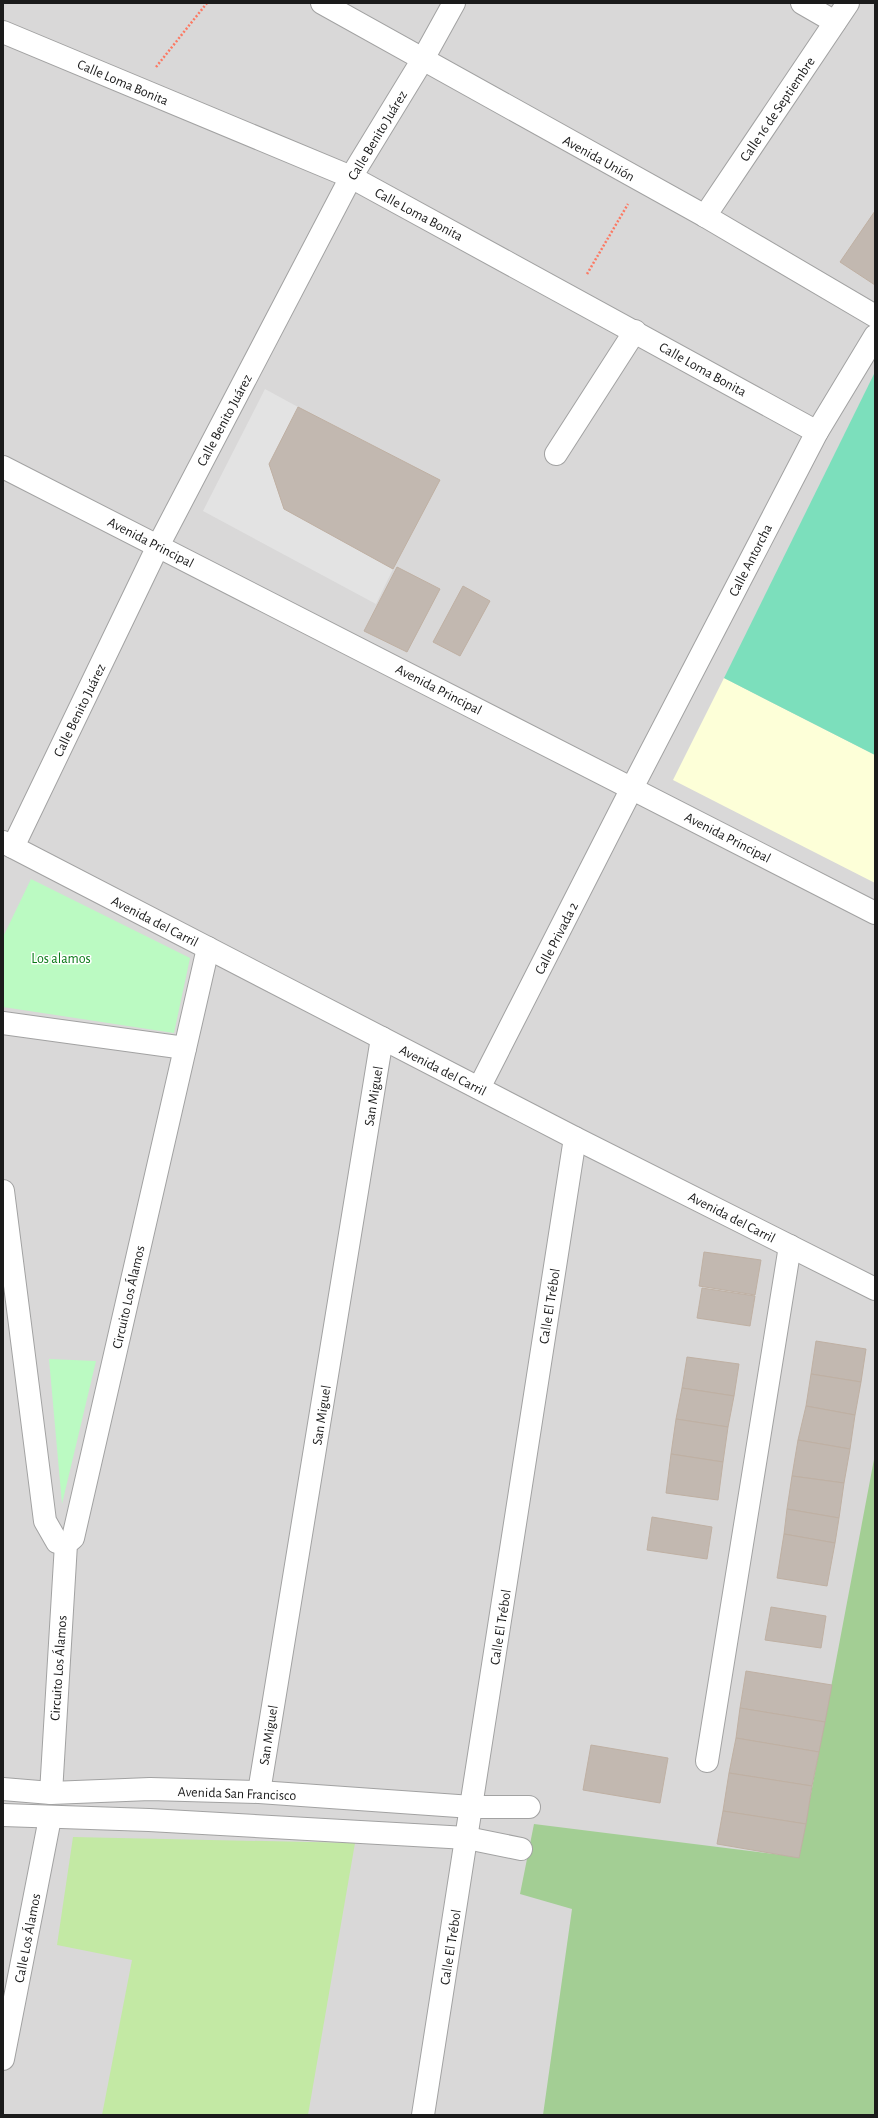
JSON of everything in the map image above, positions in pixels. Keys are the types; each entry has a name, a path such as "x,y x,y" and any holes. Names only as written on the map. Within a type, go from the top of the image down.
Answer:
{"street":[{"name":"Avenida Unión","path":"322,3 705,216 875,316"},
{"name":"Calle Benito Juárez","path":"8,845 158,546 351,177 423,59 454,3"},
{"path":"802,3 835,22"},
{"name":"Calle 16 de Septiembre","path":"705,216 848,3"},
{"name":"Calle Loma Bonita","path":"3,32 351,177 817,432"},
{"path":"556,454 635,332"},
{"name":"Calle Antorcha","path":"632,788 817,432 875,336"},
{"name":"Avenida Principal","path":"3,467 875,913"},
{"name":"Calle Privada 2","path":"479,1088 632,788"},
{"name":"Avenida del Carril","path":"8,845 575,1138 875,1289"},
{"name":"Circuito Los Álamos","path":"51,1793 66,1544 73,1538 208,948"},
{"path":"3,1023 185,1048"},
{"name":"San Miguel","path":"259,1792 382,1038"},
{"name":"Calle El Trébol","path":"422,2115 472,1807 575,1138"},
{"path":"3,1191 45,1521 57,1542 66,1544"},
{"path":"707,1761 790,1246"},
{"name":"Avenida San Francisco","path":"3,1789 51,1793 150,1789 259,1792 472,1807 529,1807"},
{"path":"149,1820 150,1789"},
{"path":"3,1815 50,1818 149,1820 467,1838 521,1849"},
{"name":"Calle Los Álamos","path":"3,2059 50,1818"}],"path":[{"path":"138,89 207,3"},
{"path":"574,298 641,181"}],"shaded area":[{"path":"3,3 875,3 875,2115 3,2115"},
{"path":"265,389 298,407 269,464 284,509 393,569 376,604 203,511"},
{"path":"724,678 875,755 875,883 673,780"}],"green space":[{"path":"875,372 875,755 724,678"},
{"name":"Los alamos","path":"31,879 190,958 174,1033 3,1007 3,937"},
{"path":"49,1359 96,1361 62,1504"},
{"path":"875,1454 875,2115 543,2115 572,1909 520,1894 534,1824 799,1857"},
{"path":"73,1837 355,1843 308,2115 102,2115 132,1960 57,1945"}],"building":[{"path":"875,211 875,285 840,262"},
{"path":"298,407 440,480 393,569 284,509 269,464"},
{"path":"397,567 440,589 407,652 364,631"},
{"path":"463,586 490,601 460,656 433,642"},
{"path":"704,1252 761,1260 755,1295 699,1286"},
{"path":"702,1288 755,1296 750,1326 697,1318"},
{"path":"816,1341 866,1349 861,1382 811,1374"},
{"path":"687,1357 739,1364 734,1396 682,1388"},
{"path":"811,1374 861,1382 855,1415 806,1406"},
{"path":"682,1388 734,1396 728,1427 676,1419"},
{"path":"806,1406 855,1415 850,1449 798,1440"},
{"path":"676,1419 728,1427 723,1462 671,1454"},
{"path":"798,1440 850,1449 844,1483 792,1476"},
{"path":"671,1454 723,1462 718,1500 666,1493"},
{"path":"792,1476 844,1483 839,1518 787,1509"},
{"path":"787,1509 839,1518 835,1543 784,1534"},
{"path":"652,1517 712,1527 707,1559 647,1550"},
{"path":"784,1534 835,1543 827,1586 777,1578"},
{"path":"771,1607 826,1616 821,1648 765,1640"},
{"path":"746,1671 832,1685 825,1722 740,1708"},
{"path":"740,1708 825,1722 819,1752 736,1738"},
{"path":"736,1738 819,1752 812,1786 729,1773"},
{"path":"591,1745 668,1758 660,1803 583,1790"},
{"path":"729,1773 812,1786 806,1824 723,1811"},
{"path":"723,1811 806,1824 799,1858 717,1844"}]}
